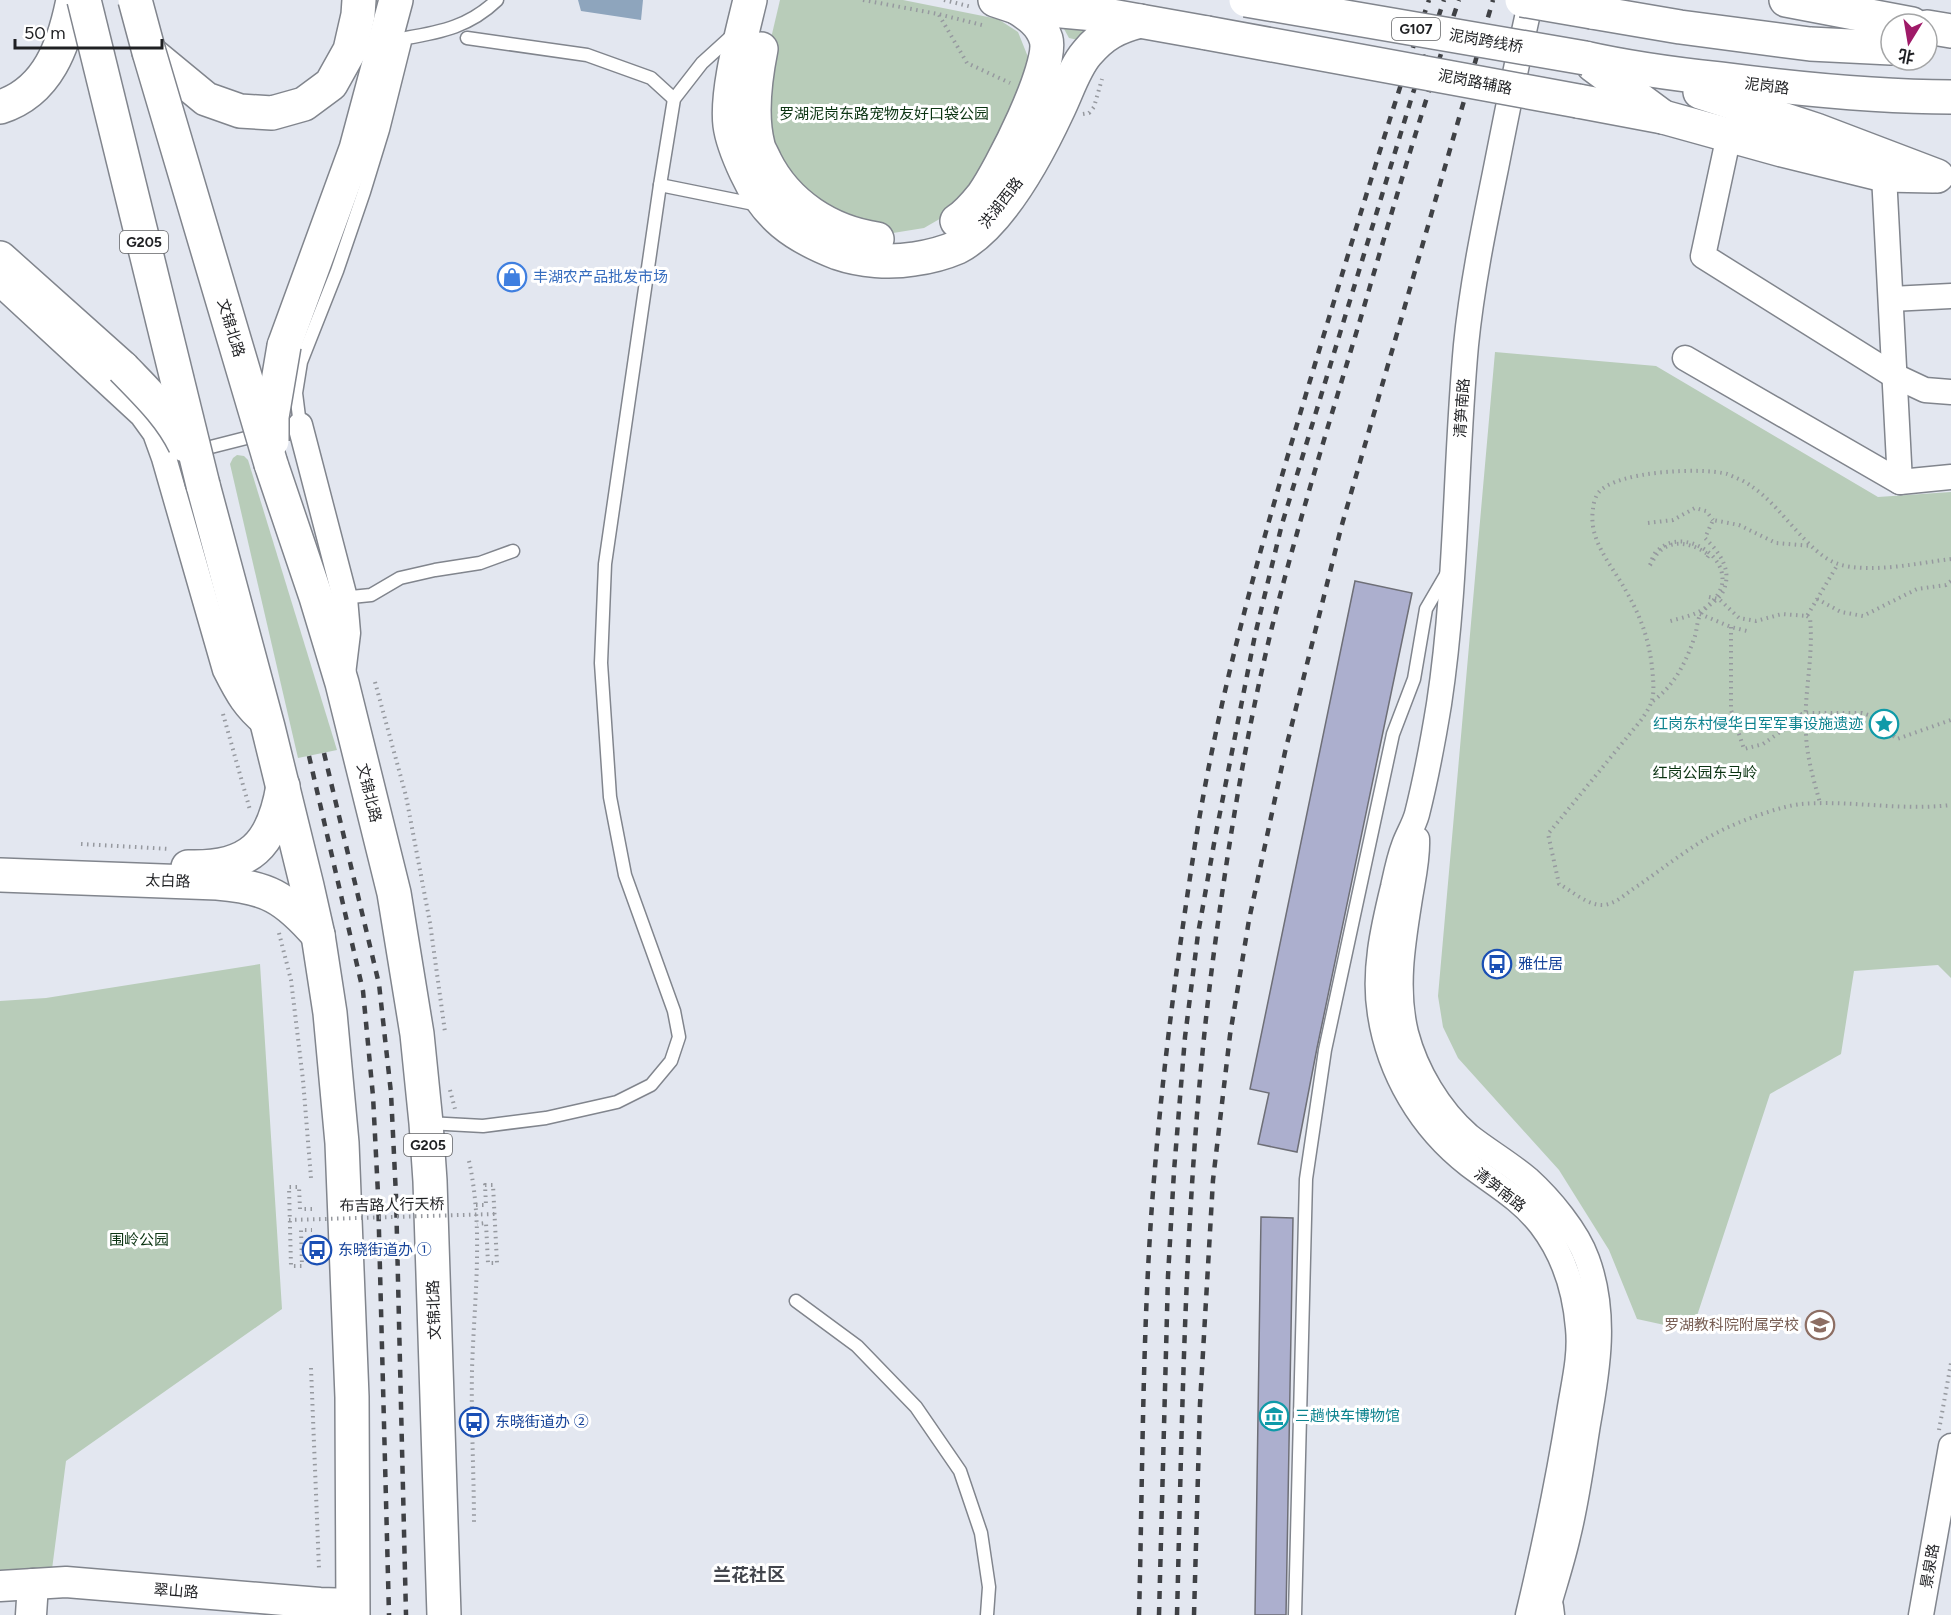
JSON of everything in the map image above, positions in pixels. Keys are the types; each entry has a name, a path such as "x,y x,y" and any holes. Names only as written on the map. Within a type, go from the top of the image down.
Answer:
{"main road":[{"path":"0,107 19,99 31,90 48,71 62,43 73,0"},
{"name":"G205","path":"84,0 203,485 268,727 318,935 330,1013 342,1143 352,1397 353,1609"},
{"name":"文锦北路","path":"135,0 271,464 331,598 342,683 394,893 417,1034 426,1123 430,1181 444,1615"},
{"path":"149,52 206,99 240,111 272,112 304,104 331,84 350,50 359,0"},
{"path":"271,464 273,417 284,346 356,149 396,0"},
{"name":"洪湖西路","path":"773,0 765,28 754,92 754,118 758,146 772,175 794,202 826,223 857,236 890,241 922,239 952,225 967,214 984,193 1035,94 1047,42 1041,27 1036,22 994,9"},
{"name":"泥岗跨线桥","path":"1246,0 1585,58"},
{"path":"1522,0 1680,27 1810,44 1879,47"},
{"path":"1786,0 1879,18"},
{"name":"泥岗路辅路","path":"994,9 1106,15 1663,117 1884,175 1944,176"},
{"name":"洪湖西路","path":"748,12 729,100 730,126 738,154 749,179 765,207 778,220 810,242 846,256 883,261 930,257 958,246 982,229 1005,202 1046,135 1086,54 1118,27 1140,21"},
{"path":"1585,58 1663,117"},
{"name":"泥岗路","path":"1585,58 1624,67 1811,91 1905,97 1951,97"},
{"path":"1624,67 1816,130 1944,176"},
{"path":"0,258 123,368 152,397 178,430 203,485"},
{"name":"太白路","path":"0,858 192,867 229,862 253,851 266,839 278,812 283,786"},
{"name":"太白路","path":"0,875 217,883 248,887 279,898 302,917 318,935"}],"street":[{"name":"清笋南路","path":"1531,0 1472,290 1466,346 1444,665 1438,710 1416,819 1417,847 1403,940 1400,998 1406,1034 1417,1065 1438,1101 1468,1135 1526,1178 1562,1216 1587,1257 1597,1298 1600,1339 1597,1373 1569,1534 1543,1613"},
{"path":"1729,135 1703,256 1893,375 1925,390 1951,393"},
{"path":"1884,175 1900,482"},
{"path":"0,284 142,415 155,433 225,670 238,696 252,715 268,727"},
{"path":"1892,299 1951,296"},
{"path":"1685,358 1900,482 1951,477"},
{"path":"300,425 331,598"},
{"name":"景泉路","path":"1921,1615 1951,1446"},
{"name":"翠山路","path":"0,1586 66,1582 320,1603 353,1609"},
{"path":"31,1615 33,1584"}],"lane":[{"path":"164,458 300,425 296,393 301,362 337,271 364,192 383,130 406,38 435,33 458,25 483,13 497,0"},
{"path":"426,1123 483,1126 546,1118 617,1102 651,1085 671,1061 679,1037 674,1011 625,875 610,797 601,663 605,564 674,99 702,63 748,12"},
{"path":"467,38 586,55 651,78 674,99"},
{"path":"660,185 765,207"},
{"path":"331,598 371,595 400,578 480,563 513,551"},
{"path":"1295,1615 1306,1179 1325,1050 1393,734 1414,679 1426,609 1452,564"},
{"path":"796,1302 857,1346 915,1407 960,1471 981,1533 989,1587 987,1615"}],"path":[{"path":"863,0 938,14 994,9"},
{"path":"938,14 967,63 1010,83"},
{"path":"1081,114 1089,113 1094,107 1100,86"},
{"path":"1652,702 1653,675 1647,633 1626,591 1598,545 1592,526 1593,508 1599,492 1614,483 1656,473 1703,471 1726,474 1750,485 1770,501 1822,556 1838,564 1859,568 1951,559"},
{"path":"1648,523 1673,520 1695,508 1706,511 1713,520 1739,525 1776,543 1812,546"},
{"path":"1713,520 1705,538 1716,549 1725,565 1726,582 1719,599 1700,614 1688,657 1664,693 1652,702 1642,719 1548,834 1559,884 1591,903 1603,905 1617,901 1633,888 1730,826 1798,804 1867,804 1925,808 1951,805"},
{"path":"1667,622 1692,615 1712,602 1723,583 1722,573 1711,554 1702,547 1689,542 1667,545 1655,553 1650,565 1658,554 1677,544 1689,544 1701,549 1709,555 1707,558"},
{"path":"1807,616 1838,564"},
{"path":"1817,599 1841,612 1863,616 1917,589 1946,585 1951,581"},
{"path":"1709,597 1719,599 1739,618 1756,621 1782,614 1810,618 1812,636 1806,735 1820,804"},
{"path":"1700,614 1747,631"},
{"path":"1731,627 1731,710 1744,749 1763,744 1806,713 1862,713 1878,718 1884,728 1897,739 1951,720"},
{"path":"222,706 250,810 250,819"},
{"path":"81,844 180,849"},
{"path":"277,928 291,980 303,1080 311,1178"},
{"path":"469,1161 475,1187 477,1224 472,1373 474,1526"},
{"path":"476,1205 486,1205 484,1185 493,1185 497,1263 488,1263 486,1223 477,1224"},
{"path":"312,1209 300,1209 299,1187 289,1187 291,1266 302,1266 301,1230 312,1230"},
{"name":"布吉路人行天桥","path":"290,1220 495,1214"},
{"path":"311,1368 319,1569"}],"green space":[{"name":"罗湖泥岗东路宠物友好口袋公园","path":"780,0 903,0 998,19 1018,32 1030,62 1017,100 981,177 950,213 924,228 893,233 863,229 832,216 778,168 760,85"},
{"path":"1063,27 1091,28 1087,42 1069,38"},
{"name":"红岗公园东马岭","path":"1495,352 1656,366 1878,497 1951,492 1951,978 1938,965 1854,971 1841,1054 1770,1094 1692,1331 1637,1319 1609,1250 1559,1170 1458,1058 1443,1027 1438,996"},
{"path":"237,455 244,456 248,460 337,750 298,758 230,464"},
{"name":"围岭公园","path":"260,964 282,1309 66,1461 51,1577 0,1577 0,1001 46,998"}],"water":[{"path":"578,0 643,0 641,20 581,11"}],"building":[{"path":"1355,581 1412,593 1297,1152 1258,1144 1269,1093 1250,1089"},
{"name":"三趟快车博物馆","path":"1261,1217 1293,1218 1286,1615 1255,1615"}],"railway":[{"path":"1139,1615 1145,1335 1155,1167 1178,961 1196,838 1219,718 1280,482 1370,181 1429,0"},
{"path":"1159,1615 1168,1276 1174,1171 1185,1037 1198,934 1255,635 1282,524 1413,93 1444,0"},
{"path":"1177,1615 1187,1276 1198,1106 1216,937 1240,782 1263,665 1293,549 1408,158 1459,0"},
{"path":"1194,1615 1200,1404 1213,1180 1230,1035 1249,920 1285,752 1341,528 1493,0"},
{"path":"324,753 379,984 391,1093 396,1196 406,1615"},
{"path":"309,756 363,991 373,1096 378,1194 389,1615"}],"place":[{"name":"丰湖农产品批发市场","path":"512,277"},
{"name":"红岗东村侵华日军军事设施遗迹","path":"1884,724"},
{"name":"雅仕居","path":"1497,964"},
{"name":"东晓街道办 ①","path":"317,1250"},
{"name":"罗湖教科院附属学校","path":"1820,1325"},
{"name":"三趟快车博物馆","path":"1274,1416"},
{"name":"东晓街道办 ②","path":"474,1422"}],"district":[{"name":"兰花社区","path":"749,1575"}]}
